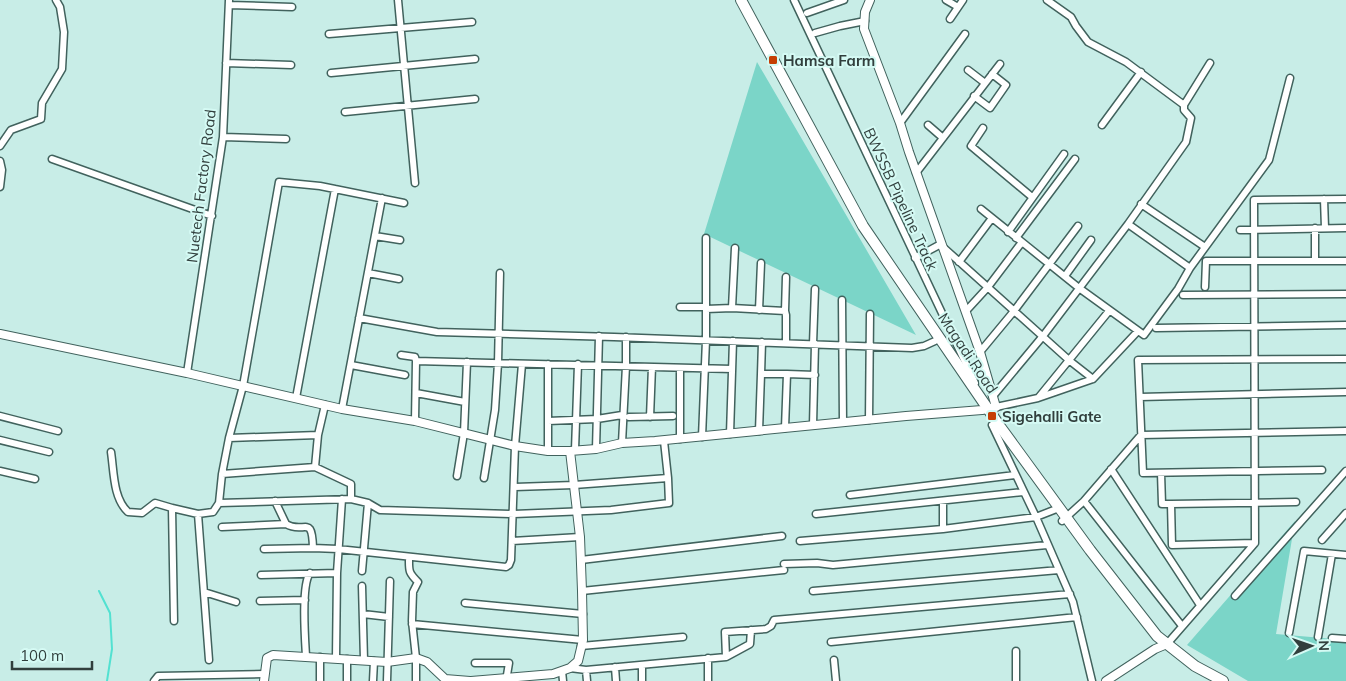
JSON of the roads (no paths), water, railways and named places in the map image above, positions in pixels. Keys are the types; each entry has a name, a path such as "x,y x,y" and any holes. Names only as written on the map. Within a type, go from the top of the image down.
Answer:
{"main road":[{"name":"Magadi Road","path":"734,0 858,228 936,341 989,409 992,425 1156,636 1190,669 1213,681"},
{"name":"Magadi Road","path":"741,0 863,226 1056,509"},
{"name":"Magadi Road","path":"1164,645 1195,666 1223,681"}],"street":[{"path":"0,146 11,130 41,119 42,104 62,69 64,32 60,7 56,0"},
{"path":"398,0 415,183"},
{"name":"BWSSB Pipeline Track","path":"794,0 915,258 989,409"},
{"path":"807,14 844,0"},
{"path":"870,0 865,12 864,29 900,123 980,352 993,396"},
{"path":"946,0 958,8"},
{"path":"950,19 963,0"},
{"path":"1047,0 1071,17 1088,42 1120,58 1184,105"},
{"path":"229,3 274,3 292,7"},
{"name":"Nuetech Factory Road","path":"187,373 223,137 229,3"},
{"path":"815,33 865,21"},
{"path":"329,34 472,22"},
{"path":"900,123 965,34"},
{"path":"331,73 475,59"},
{"path":"226,63 291,66"},
{"path":"989,409 993,396 1043,336 1128,224 1186,142 1190,118 1184,110 1184,105 1210,63"},
{"path":"916,173 1000,64"},
{"path":"968,70 985,83"},
{"path":"1102,125 1141,72"},
{"path":"974,96 990,108 1006,85 992,74"},
{"path":"981,209 1079,288 1144,335 1178,289 1190,268 1269,160 1290,78"},
{"path":"345,112 475,98"},
{"path":"928,125 942,138"},
{"path":"983,128 971,146 1032,198"},
{"path":"223,137 286,138"},
{"path":"1008,232 1064,154"},
{"path":"52,159 212,216"},
{"path":"966,311 988,287 1074,159"},
{"path":"0,161 2,170 0,187"},
{"path":"112,452 116,489 120,501 128,512 142,513 155,503 198,514 213,512 219,503 229,438 243,386 279,182 335,189 404,202"},
{"path":"296,398 335,189"},
{"path":"342,409 382,198"},
{"path":"1324,199 1325,228"},
{"path":"1106,681 1164,645 1254,543 1254,200 1346,199"},
{"path":"1141,204 1205,248"},
{"path":"959,262 992,218"},
{"path":"1128,224 1190,268"},
{"path":"980,352 1078,226"},
{"path":"1314,228 1315,261"},
{"path":"1240,230 1346,228"},
{"path":"375,236 400,240"},
{"path":"702,437 706,340 706,238"},
{"path":"1065,276 1091,240"},
{"path":"915,258 942,245"},
{"path":"942,245 1070,361 1094,379"},
{"path":"732,308 735,248"},
{"path":"1205,287 1206,262 1346,261"},
{"path":"759,310 760,263"},
{"path":"368,273 399,279"},
{"path":"484,478 491,440 498,362 500,273"},
{"path":"786,277 786,343"},
{"path":"813,425 816,289"},
{"path":"1182,295 1346,294"},
{"path":"842,300 842,422"},
{"path":"680,307 785,311"},
{"path":"1038,398 1109,311"},
{"path":"869,420 870,314"},
{"path":"359,318 437,332 912,348 936,341"},
{"path":"1156,328 1346,325"},
{"path":"0,334 187,373 342,409 415,421 515,446 548,451 596,449 622,443 664,441 989,409 1038,398 1094,379 1138,331"},
{"path":"596,449 599,336"},
{"path":"622,443 626,416 626,337"},
{"path":"730,434 733,341"},
{"path":"759,431 762,342"},
{"path":"401,355 415,357 416,361 415,421"},
{"path":"1322,470 1143,473 1138,360 1346,359"},
{"path":"416,361 732,369"},
{"path":"458,476 464,433 467,362"},
{"path":"351,364 405,375"},
{"path":"264,549 313,548 506,567 510,565 512,560 514,514 515,446 522,364"},
{"path":"548,364 548,451"},
{"path":"154,681 158,676 264,678 267,658 273,655 387,662 416,658 427,662 446,680 470,681 539,678 570,668 578,661 582,643 583,614 580,537 574,485 573,450 577,419 578,364"},
{"path":"650,417 652,367"},
{"path":"680,368 680,439"},
{"path":"761,374 814,375"},
{"path":"785,428 787,374"},
{"path":"1140,397 1346,392"},
{"path":"416,393 466,402"},
{"path":"315,468 318,435 325,405"},
{"path":"0,416 58,431"},
{"path":"548,421 626,416 673,416"},
{"path":"992,425 1070,594 1092,681"},
{"path":"1064,519 1084,500 1141,435 1346,431"},
{"path":"229,438 318,435"},
{"path":"0,440 49,452"},
{"path":"219,503 351,499 368,503 380,510 514,514 611,510 668,504 670,499 664,441"},
{"path":"222,474 315,468 351,484 351,499"},
{"path":"1111,469 1200,605"},
{"path":"0,471 35,479"},
{"path":"1234,596 1346,471"},
{"path":"1161,473 1162,504 1296,502"},
{"path":"850,495 1015,475"},
{"path":"515,487 668,478"},
{"path":"816,514 1023,492"},
{"path":"336,658 337,573 342,499"},
{"path":"1084,500 1182,626"},
{"path":"275,501 286,524"},
{"path":"943,501 943,528"},
{"path":"362,570 368,503"},
{"path":"1171,504 1172,545 1254,543"},
{"path":"172,508 174,621"},
{"path":"800,541 943,528 1036,517 1056,509"},
{"path":"1322,540 1346,513"},
{"path":"198,514 209,660"},
{"path":"222,527 286,524 288,526 308,527 313,532 313,548"},
{"path":"581,560 782,536"},
{"path":"512,541 580,537"},
{"path":"582,591 817,563 833,565 1047,545"},
{"path":"1289,633 1304,552 1346,555"},
{"path":"1318,637 1332,554"},
{"path":"410,557 410,576 418,582 413,592 412,624 416,658 416,681"},
{"path":"813,591 1059,570"},
{"path":"306,656 305,600 306,583 310,573"},
{"path":"261,575 337,573"},
{"path":"387,681 390,582"},
{"path":"362,586 364,660"},
{"path":"204,592 236,602"},
{"path":"726,656 725,632 766,630 774,620 1070,594"},
{"path":"260,601 305,600"},
{"path":"465,603 583,614"},
{"path":"363,614 389,617"},
{"path":"831,642 1077,618"},
{"path":"412,624 582,643 682,637"},
{"path":"570,668 586,670 615,668 726,656 750,644 751,630"},
{"path":"1332,638 1346,639"},
{"path":"1016,651 1016,681"},
{"path":"320,657 320,681"},
{"path":"708,658 708,681"},
{"path":"347,660 347,681"},
{"path":"834,660 836,681"},
{"path":"373,681 374,661"},
{"path":"475,663 508,663 506,680"},
{"path":"642,665 642,681"},
{"path":"615,668 616,681"},
{"path":"586,670 587,681"},
{"path":"562,671 563,681"}],"waterway":[{"path":"99,591 110,613 112,649 107,681"}],"place":[{"name":"Hamsa Farm","path":"773,60"},
{"name":"Sigehalli Gate","path":"992,416"}]}
